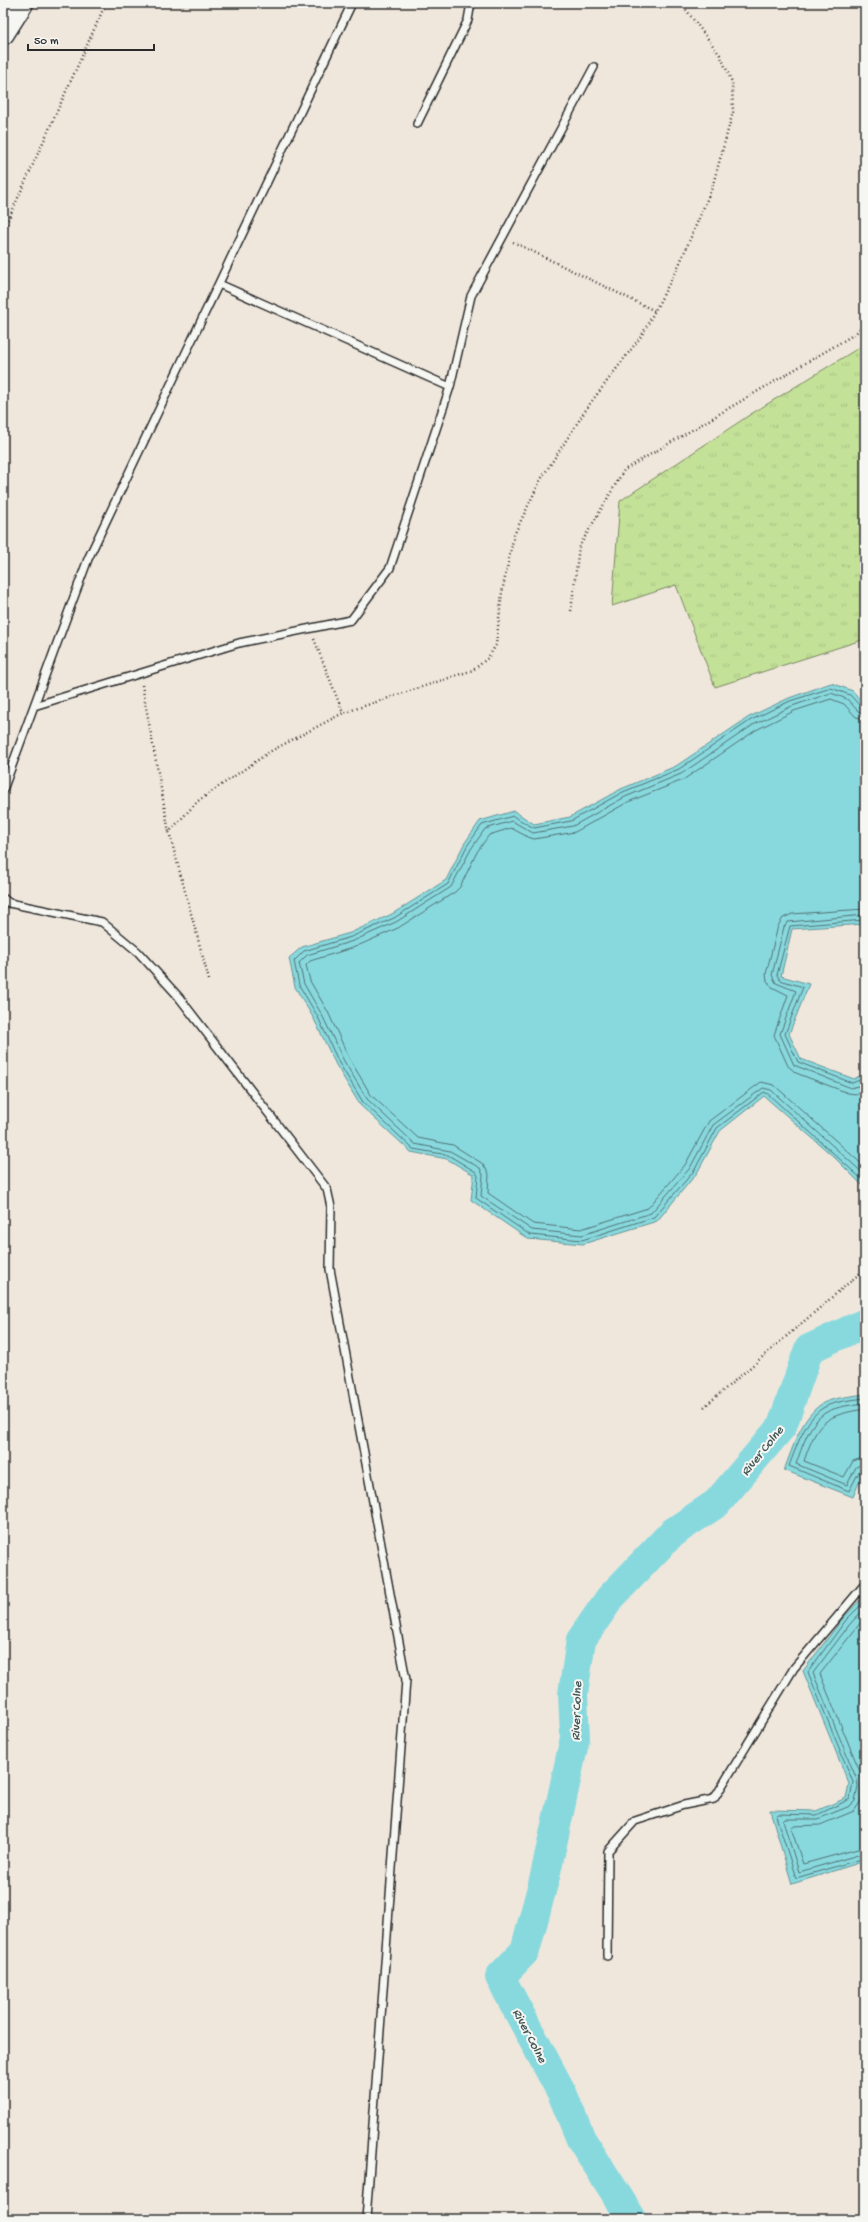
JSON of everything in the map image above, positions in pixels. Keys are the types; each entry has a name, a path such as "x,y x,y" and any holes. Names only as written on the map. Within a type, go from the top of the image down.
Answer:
{"highway":[{"path":"3,26 11,3"},
{"path":"3,33 22,3"}],"lane":[{"path":"3,790 88,559 352,3"},
{"path":"417,124 468,20 471,3"},
{"path":"34,706 239,643 351,620 390,568 450,386 471,296 594,66"},
{"path":"219,284 450,386"},
{"path":"3,898 9,903 102,922 138,952 178,996 327,1189 331,1207 330,1269 406,1680 366,2219"},
{"path":"607,1956 608,1851 635,1821 684,1804 714,1799 794,1668 865,1584"}],"path":[{"path":"3,231 106,3"},
{"path":"169,832 198,801 271,751 343,713 473,670 488,658 496,645 502,592 514,535 541,479 589,405 642,335 679,265 712,188 733,112 732,82 720,55 681,3"},
{"path":"503,237 655,311"},
{"path":"571,611 579,547 624,470 855,334 865,323"},
{"path":"310,628 343,713"},
{"path":"140,673 169,832 209,980"},
{"path":"704,1407 865,1269"}],"green space":[{"path":"865,344 865,639 715,687 676,585 612,606 620,501 751,414"}],"water":[{"path":"831,683 853,691 865,706 865,924 792,929 781,976 809,984 789,1034 801,1059 854,1079 865,1073 865,1188 834,1157 764,1096 720,1131 697,1173 657,1221 583,1244 528,1239 471,1200 474,1175 447,1159 411,1152 360,1105 336,1065 314,1019 295,987 289,958 302,947 350,933 392,914 446,880 464,844 480,821 514,811 534,824 570,817 621,789 676,766 749,717 789,698"},
{"path":"865,1394 865,1468 853,1497 784,1470 802,1426 813,1411 820,1405 829,1401"},
{"path":"865,1595 865,1861 792,1884 770,1810 816,1811 846,1798 849,1784 803,1671 843,1618"}],"waterway":[{"name":"River Colne","path":"632,2219 581,2139 562,2093 500,1977 525,1951 545,1876 575,1738 573,1694 581,1640 610,1598 672,1533 717,1503 782,1426 809,1349 865,1323"}]}
